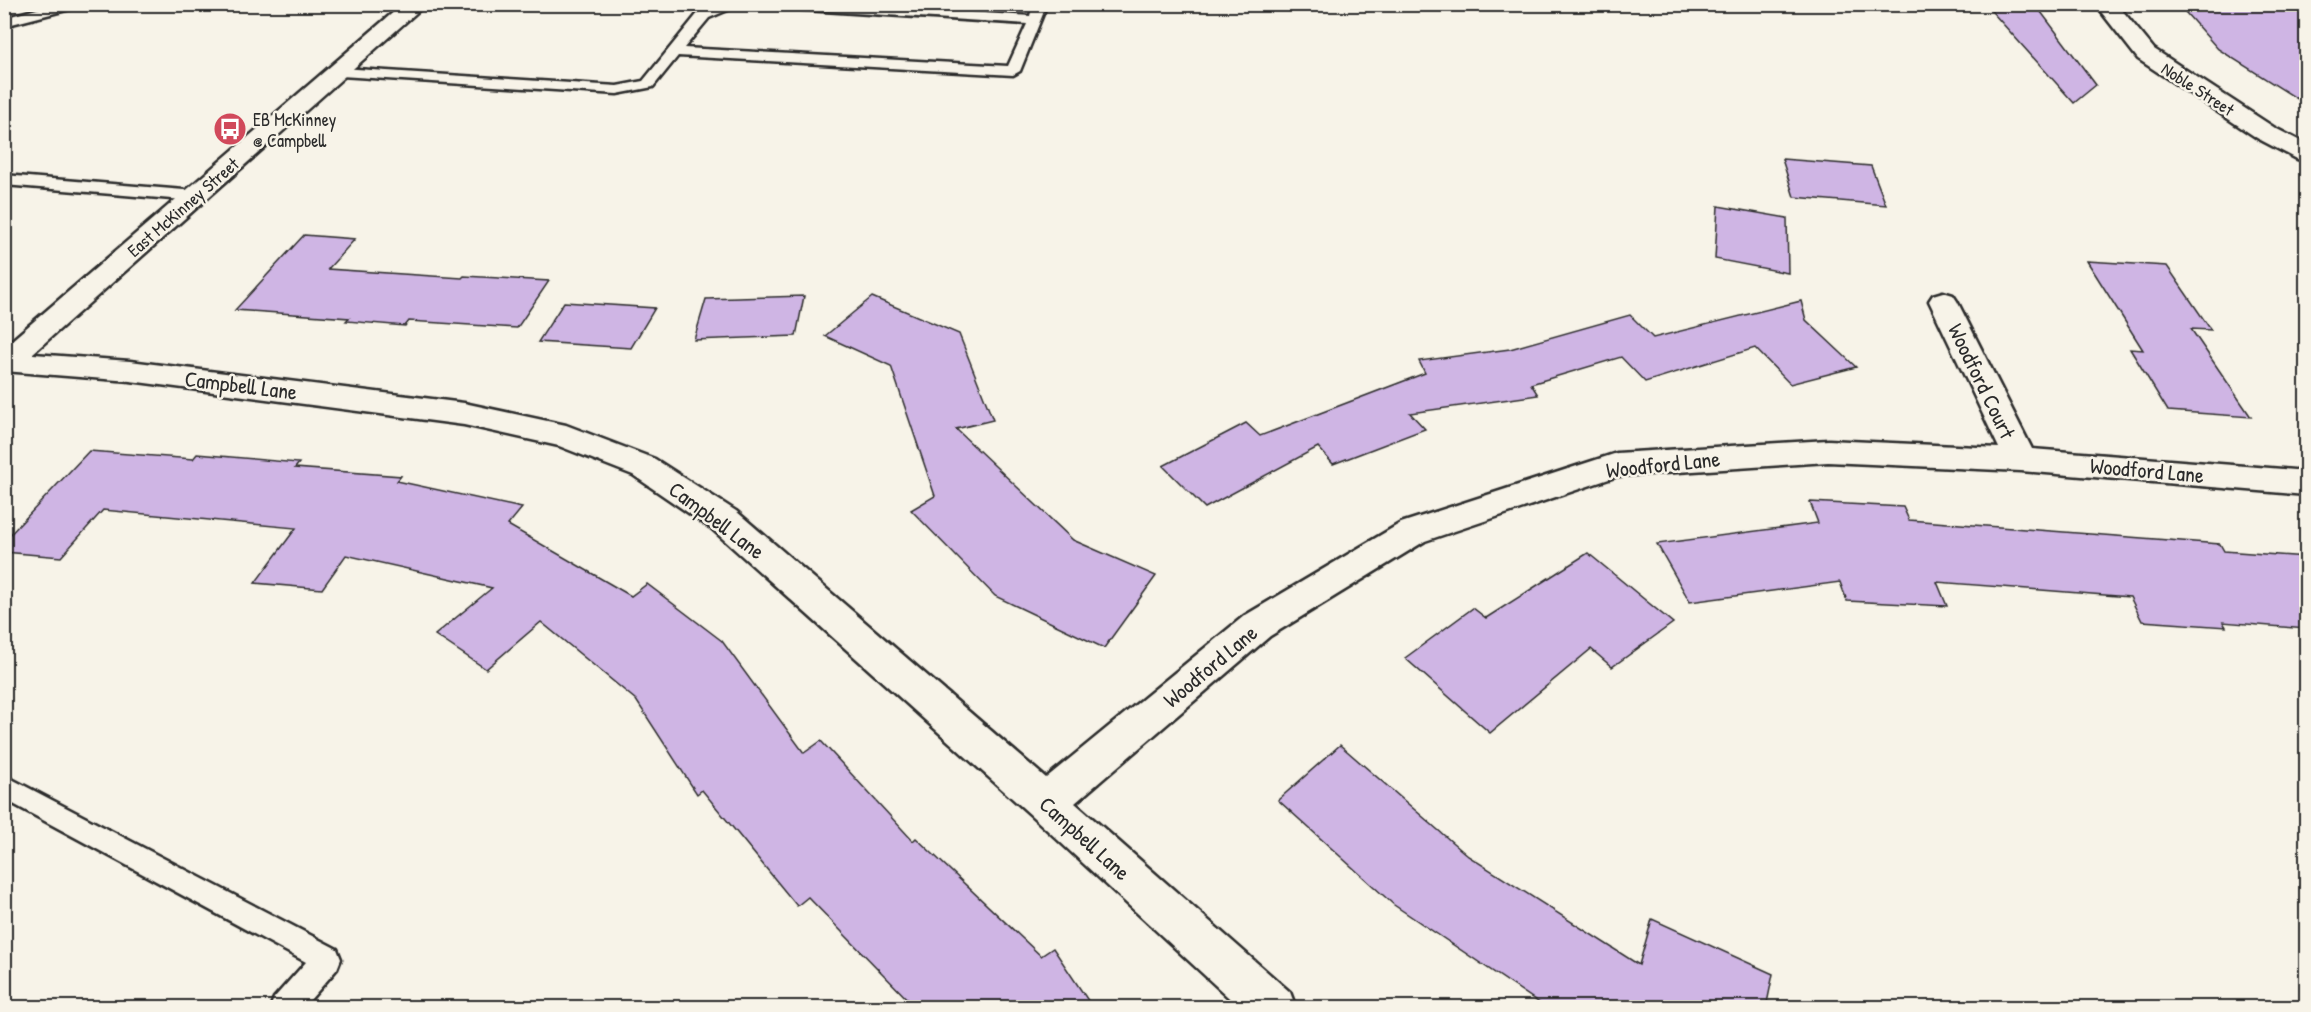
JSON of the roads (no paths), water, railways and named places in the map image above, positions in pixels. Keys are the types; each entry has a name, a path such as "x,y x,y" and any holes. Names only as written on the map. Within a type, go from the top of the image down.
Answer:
{"street":[{"name":"East McKinney Street","path":"8,358 341,72 416,4"},
{"name":"Noble Street","path":"2105,4 2146,54 2266,133 2307,154"},
{"name":"Woodford Court","path":"1943,301 2021,460"},
{"name":"Campbell Lane","path":"8,358 130,371 464,414 566,436 644,467 724,520 1046,803 1274,1008"},
{"name":"Woodford Lane","path":"1046,803 1257,626 1413,532 1617,465 1828,451 2021,460 2307,483"}],"lane":[{"path":"4,22 73,4"},
{"path":"341,72 617,90 648,84 704,15 736,4"},
{"path":"776,4 1035,20"},
{"path":"676,52 1013,71 1040,4"},
{"path":"4,180 196,196"},
{"path":"4,786 327,959 284,1008"}],"place":[{"name":"EB McKinney @ Campbell","path":"230,129"}]}
